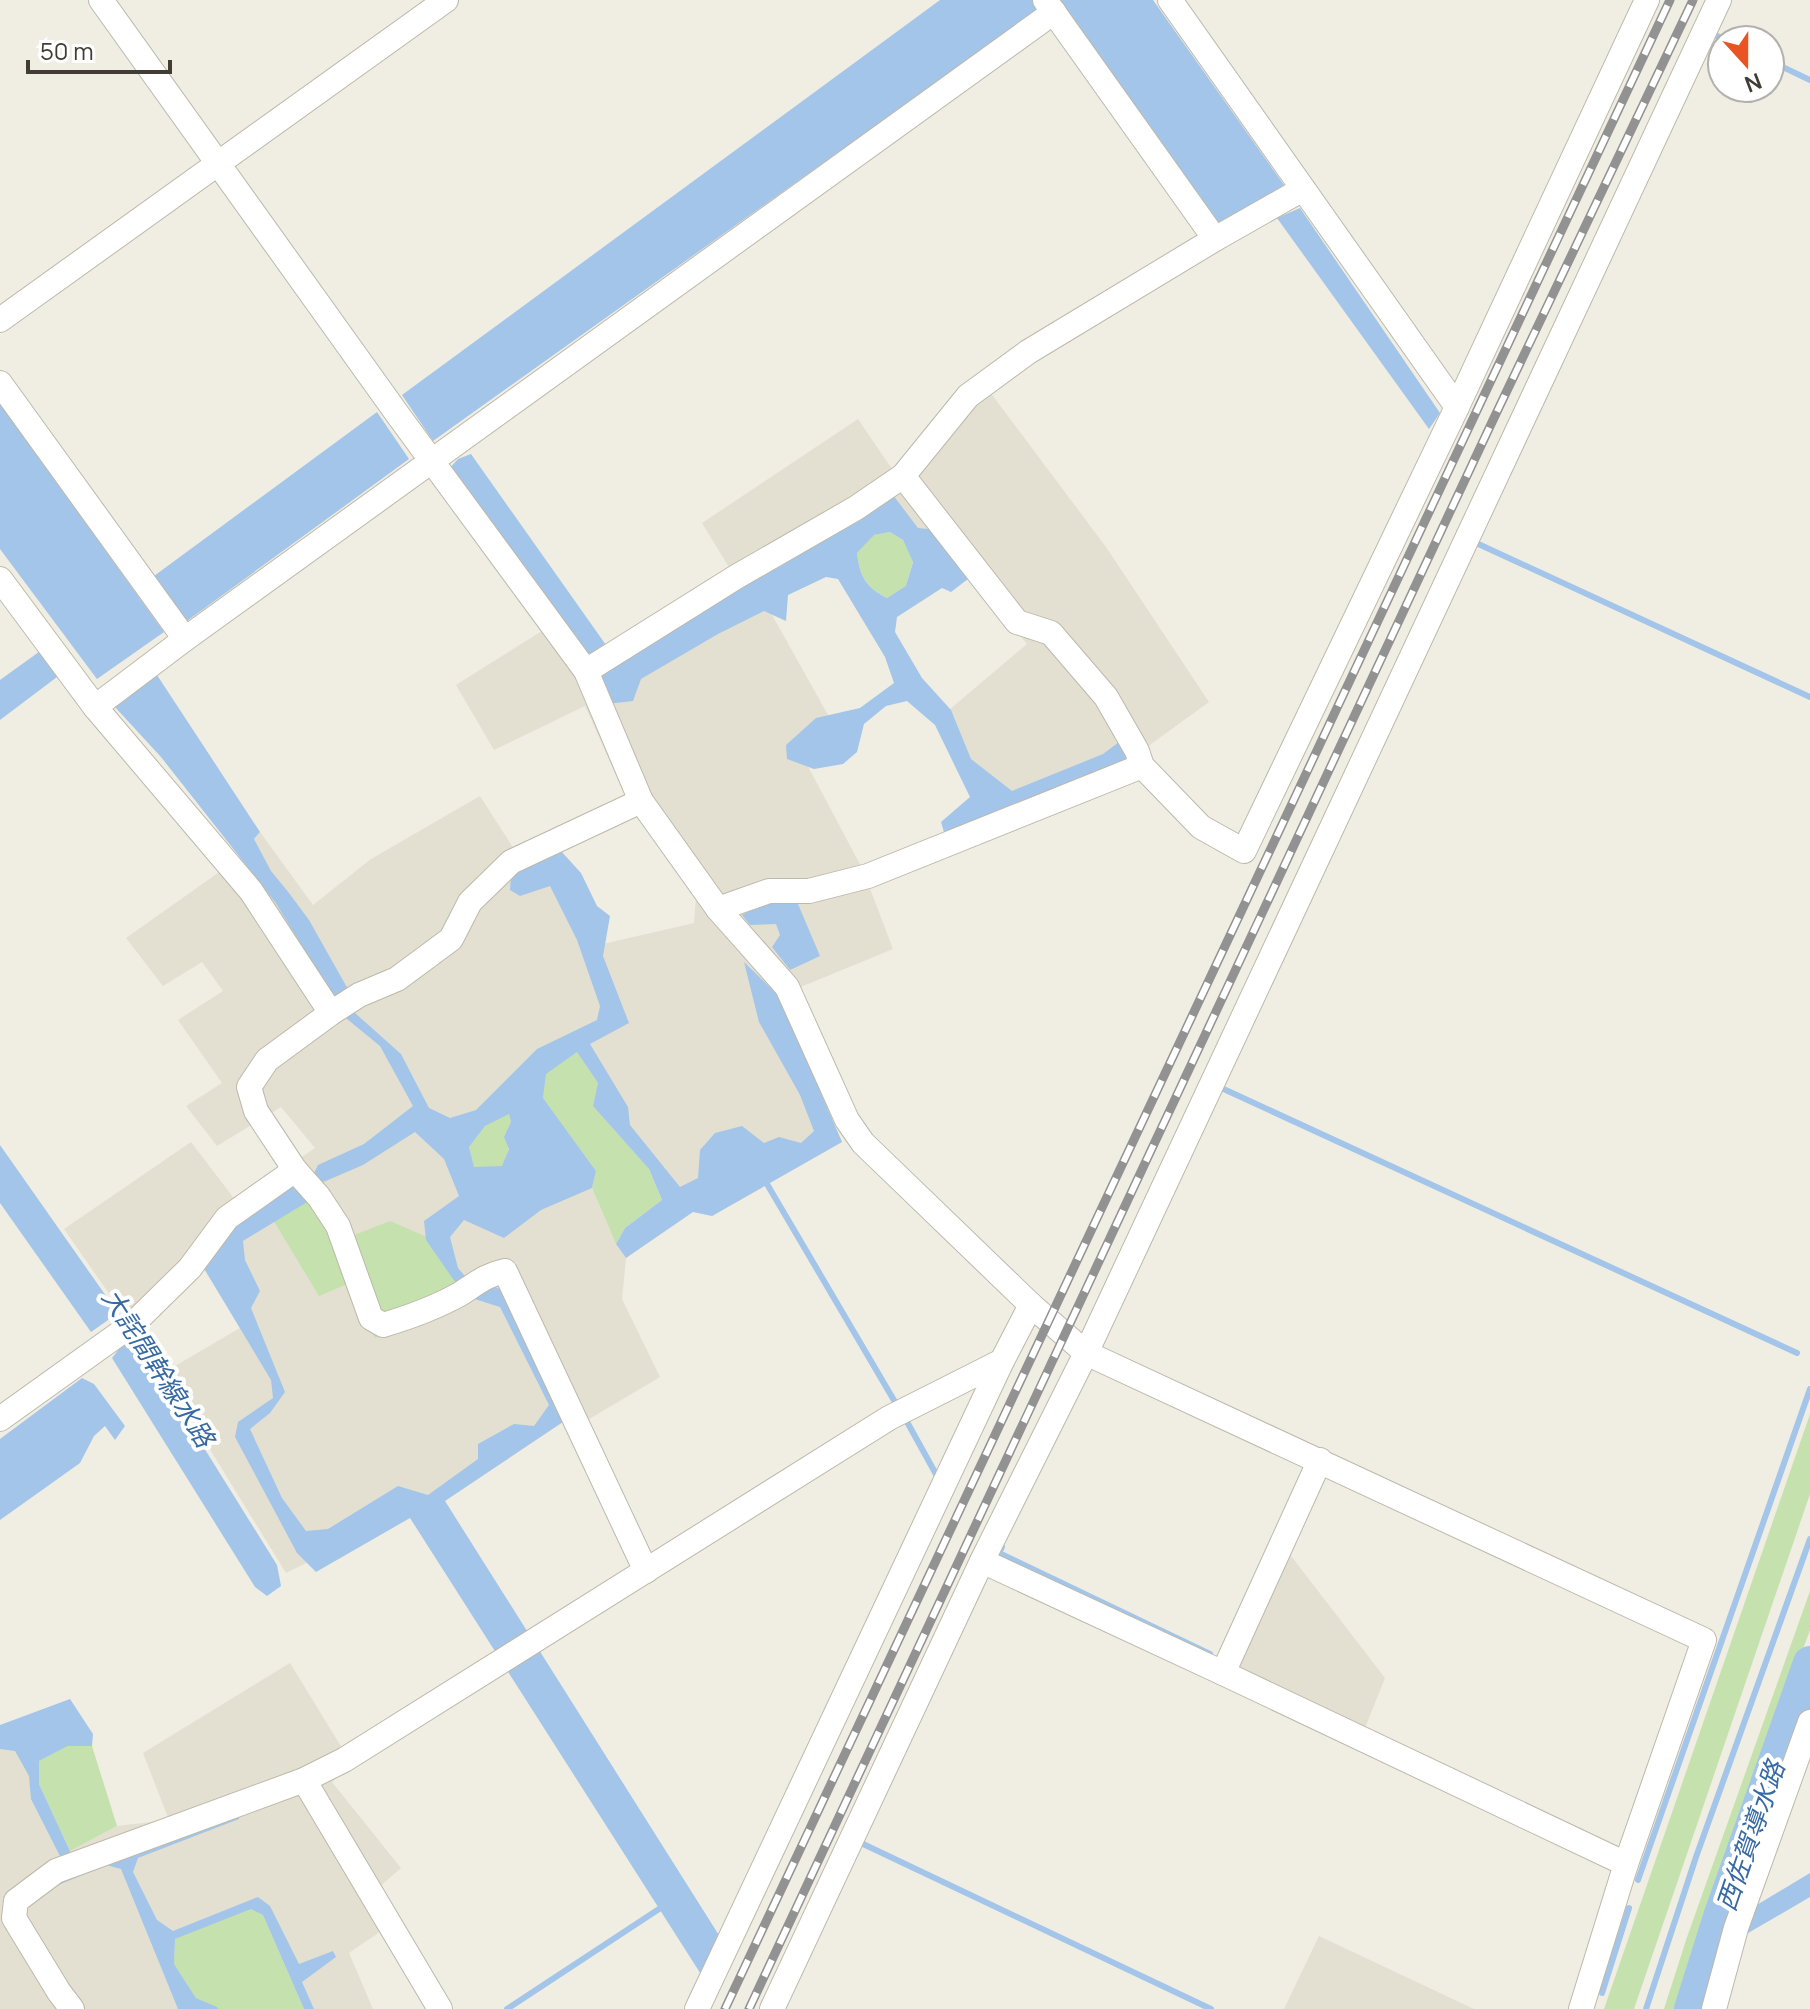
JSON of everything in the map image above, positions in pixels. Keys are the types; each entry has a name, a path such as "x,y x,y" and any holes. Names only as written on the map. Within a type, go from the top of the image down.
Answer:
{"street":[{"path":"101,0 413,436 586,671 641,801 718,909 787,987 847,1120 863,1143 1031,1305 1086,1353 1704,1640 1626,1864 1581,2009"},
{"path":"0,320 446,0"},
{"path":"903,476 1017,622 1051,633 1106,697 1135,750 1201,827 1244,851 1457,407 1647,0"},
{"path":"772,2009 982,1561 1086,1353 1719,0"},
{"path":"1180,4 1286,198 1457,407"},
{"path":"95,707 1049,6 1215,239"},
{"path":"586,671 736,577 856,508 903,476 968,396 1028,352 1286,198"},
{"path":"0,383 185,639"},
{"path":"0,579 95,707 251,891 331,1013"},
{"path":"718,909 769,891 809,891 868,876 1135,750"},
{"path":"641,801 511,862 470,902 451,939 397,979 359,995 331,1013 267,1060 249,1087 256,1111 295,1170 319,1197 338,1226 371,1318 383,1325 423,1313 494,1273 505,1271 646,1571"},
{"path":"0,1419 134,1323 190,1268 227,1218 295,1170"},
{"path":"697,2009 1031,1305"},
{"path":"72,2009 7,1920 16,1901 56,1871 304,1780 344,1760 889,1418 1002,1361"},
{"path":"1223,1673 1320,1460"},
{"path":"982,1561 1626,1864"},
{"path":"1714,2009 1736,1928 1810,1722"},
{"path":"304,1780 440,2009"}],"shaded area":[{"path":"981,380 1106,547 1209,702 1147,747 996,806 936,721 1027,644 972,576 886,514 762,597 832,722 802,755 863,870 893,949 779,996 842,1142 712,1216 649,1169 475,1198 592,1188 616,1244 626,1258 622,1299 660,1377 586,1421 554,1418 427,1504 286,1573 163,1373 240,1328 202,1266 137,1334 64,1229 191,1142 236,1201 315,1148 281,1107 217,1146 186,1106 222,1083 178,1020 223,991 202,962 163,986 126,938 239,858 260,832 313,905 371,859 480,796 514,849 537,840 590,947 694,923 698,870 628,802 585,706 494,750 456,685 558,621 583,655 738,582 702,523 858,419 892,469"},
{"path":"1275,1535 1385,1678 1357,1748 1215,1683"},
{"path":"290,1663 353,1766 332,1782 401,1868 369,1896 384,1929 349,1953 373,2009 304,2009 263,1915 175,1939 218,2009 0,2009 0,1742 17,1742 67,1858 70,1851 117,1826 169,1820 143,1753"},
{"path":"1319,1936 1474,2009 1284,2009"}],"green space":[{"path":"890,532 903,540 913,561 906,587 887,598 873,590 865,580 857,553 873,535"},
{"path":"577,1052 598,1083 593,1106 649,1169 662,1200 625,1228 616,1244 592,1188 596,1171 543,1098 545,1074"},
{"path":"509,1113 510,1140 503,1166 474,1168 469,1147 485,1126"},
{"path":"319,1177 349,1237 390,1221 434,1240 468,1297 375,1338 350,1283 319,1296 267,1210"},
{"path":"1810,1414 1810,1494 1634,2009 1604,2009"},
{"path":"1810,1591 1810,1630 1689,1961 1677,2009 1664,2009 1686,1940"},
{"path":"68,1746 92,1746 117,1826 70,1851 39,1784 39,1761"},
{"path":"251,1908 263,1915 304,2009 218,2009 196,1998 174,1964 175,1939"}],"water":[{"path":"940,0 1032,0 1039,9 433,441 402,395"},
{"path":"1060,0 1153,0 1284,185 1217,225"},
{"path":"1300,208 1440,413 1429,429 1277,218"},
{"path":"0,404 164,632 97,679 0,549"},
{"path":"377,412 409,459 187,621 154,576"},
{"path":"471,454 606,645 593,656 583,655 449,469 458,459"},
{"path":"893,495 918,528 938,530 972,576 951,592 942,588 897,617 895,632 922,678 951,710 971,759 1012,791 1103,754 1123,739 1129,751 1122,766 1013,810 944,832 941,822 970,797 935,725 907,701 886,706 864,724 857,752 843,764 814,769 787,759 786,745 816,718 860,708 894,683 885,657 838,579 826,577 788,595 786,621 764,611 718,634 641,679 633,701 607,704 600,681 606,668","holes":["890,532 903,540 913,562 906,586 887,598 873,590 865,580 857,553 874,535"]},
{"path":"43,649 61,674 0,720 0,680"},
{"path":"157,675 260,832 254,839 271,871 309,920 349,991 355,1013 401,1054 429,1108 450,1118 476,1110 537,1049 597,1020 600,1006 577,940 550,886 520,896 510,890 511,875 561,851 581,873 597,906 610,916 603,956 629,1023 590,1044 628,1107 630,1125 680,1187 698,1178 700,1150 715,1133 742,1126 764,1143 779,1137 801,1143 814,1131 800,1095 759,1022 744,962 779,996 842,1142 712,1216 693,1212 626,1258 616,1244 625,1228 662,1200 649,1169 593,1106 598,1083 577,1052 546,1074 543,1098 596,1171 592,1188 541,1210 504,1238 464,1220 450,1237 458,1268 477,1290 491,1285 504,1291 563,1422 445,1501 722,1940 704,1979 410,1518 316,1572 297,1553 235,1437 238,1422 273,1398 271,1380 202,1265 236,1220 287,1186 312,1177 318,1165 364,1144 413,1106 380,1046 347,1019 275,902 161,757 114,706","holes":["509,1114 511,1122 504,1137 509,1149 502,1166 474,1167 469,1147 485,1126","415,1132 444,1159 459,1196 424,1221 426,1240 468,1297 500,1307 549,1405 534,1426 514,1424 478,1444 478,1459 428,1495 398,1486 328,1529 306,1531 282,1498 250,1429 270,1413 285,1392 251,1308 260,1291 245,1260 243,1241 309,1201 321,1183 363,1165"]},
{"path":"767,902 798,904 820,956 790,970 772,947 780,935 776,924 750,925 742,915"},
{"path":"0,1145 118,1313 91,1332 0,1203"},
{"path":"138,1342 277,1565 281,1586 267,1596 255,1587 112,1358 123,1344"},
{"path":"82,1378 94,1384 125,1426 115,1440 105,1426 94,1436 80,1463 0,1520 0,1439"},
{"path":"70,1699 93,1734 92,1746 68,1746 39,1761 39,1784 70,1851 67,1859 62,1860 31,1799 29,1776 15,1751 0,1749 0,1725"},
{"path":"239,1809 239,1819 138,1858 133,1872 157,1920 173,1931 258,1897 270,1906 299,1964 333,1951 336,1957 302,1982 314,2009 304,2009 263,1915 251,1909 175,1939 174,1964 196,1998 218,2009 178,2009 121,1869 106,1865 37,1894 73,1870"},
{"path":"1810,1873 1810,1897 1743,1936 1755,1906"}],"waterway":[{"path":"1786,69 1810,80"},
{"path":"1474,542 1810,697"},
{"path":"1217,1086 1797,1353"},
{"path":"767,1184 895,1402"},
{"path":"1638,1880 1810,1389"},
{"path":"906,1420 937,1476"},
{"path":"1646,2009 1696,1857 1810,1539"},
{"path":"1002,1547 999,1553 1210,1654"},
{"name":"西佐賀導水路","path":"1691,2009 1720,1917 1810,1663"},
{"path":"861,1843 1211,2009"},
{"path":"1602,1993 1629,1908"},
{"path":"507,2009 659,1909"}],"railway":[{"path":"725,2009 1670,0"},
{"path":"749,2009 1693,0"}],"water label":[{"name":"大詫間幹線水路","path":"158,1368"}]}
